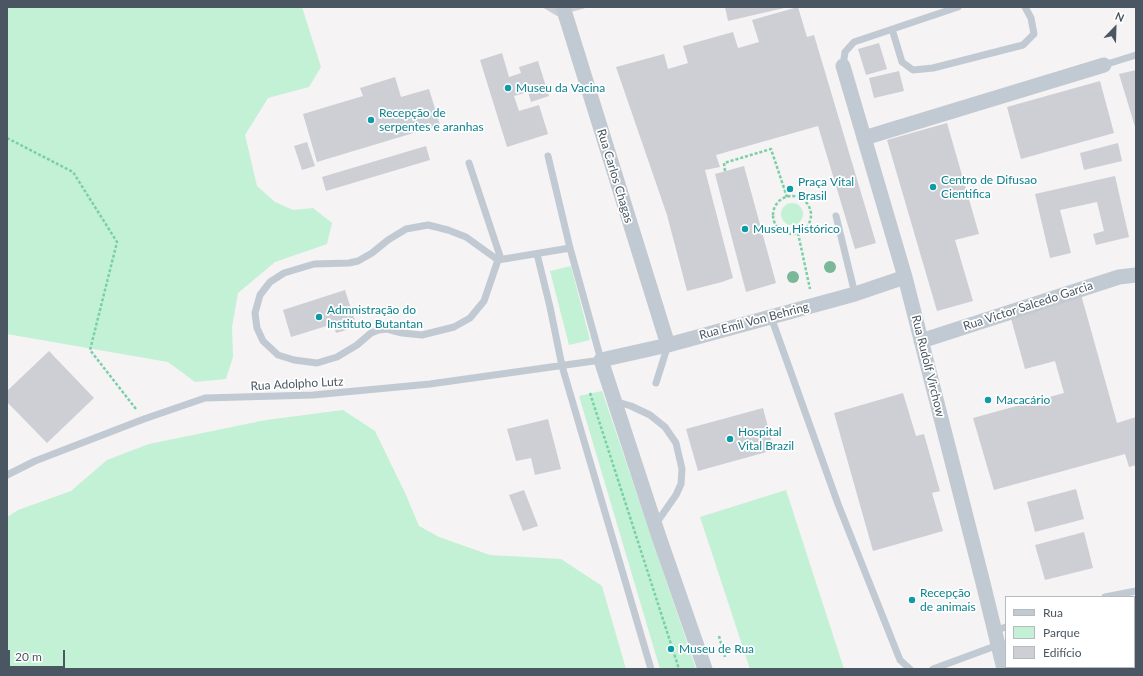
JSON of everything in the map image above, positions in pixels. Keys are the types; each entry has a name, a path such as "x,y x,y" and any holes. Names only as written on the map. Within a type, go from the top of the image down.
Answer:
{"street":[{"name":"Rua Carlos Chagas","path":"563,7 668,345"},
{"path":"864,138 1104,65"},
{"name":"Rua Rudolf Virchow","path":"843,66 905,277 983,583 1000,629 998,645 1004,669"},
{"name":"Rua Victor Salcedo Garcia","path":"921,341 1119,277 1136,275"},
{"name":"Rua Emil Von Behring","path":"601,360 668,345 771,317 855,294 905,277"},
{"path":"601,360 655,525 705,669"}],"lane":[{"path":"843,66 845,52 854,42 958,7"},
{"path":"892,29 902,62 913,70 933,68 1023,45 1034,34 1031,18 1025,7"},
{"path":"1104,65 1136,55"},
{"path":"548,156 570,248 601,360"},
{"path":"469,163 499,260 484,301 470,318 454,327 422,335 402,333 387,329 379,330 371,333 357,345 337,358 317,363 294,360 278,355 263,341 257,328 255,313 260,295 270,282 284,272 314,264 349,263 358,261 406,229 428,225 448,230 466,237 499,260 570,248"},
{"path":"836,216 855,294"},
{"path":"537,254 562,366 651,669"},
{"path":"771,317 841,511 900,660 910,669"},
{"path":"656,383 668,345"},
{"name":"Rua Adolpho Lutz","path":"7,475 35,461 144,419 205,398 313,396 430,384 601,360"},
{"path":"614,402 631,406 650,415 666,427 676,442 682,469 681,484 676,495 655,525"},
{"path":"1115,596 1126,595 1136,591"},
{"path":"932,669 998,645"}],"path":[{"path":"7,138 73,172 117,242 90,350 144,419"},
{"path":"726,171 724,163 771,149 787,197"},
{"path":"787,197 800,197 809,205 811,211 811,217 806,228 798,232 789,233 783,231 775,222 774,209 777,203 787,197"},
{"path":"798,232 813,305"},
{"path":"590,393 679,669"},
{"path":"718,636 725,657"}],"green space":[{"path":"7,7 302,7 321,67 309,87 268,98 245,135 257,186 275,202 293,210 313,208 332,223 327,244 275,262 238,293 232,327 233,357 226,379 195,382 168,362 7,334"},
{"path":"788,203 796,203 803,210 803,218 796,225 788,225 781,218 781,210"},
{"path":"571,266 590,340 569,345 550,271"},
{"path":"602,391 696,669 660,669 579,396"},
{"path":"343,410 375,431 406,495 419,526 439,537 490,555 561,559 602,586 626,669 7,669 7,517 18,510 71,491 107,460 149,444 266,420"},
{"path":"786,490 844,669 750,669 700,517"}],"building":[{"path":"542,7 589,7 557,16"},
{"path":"725,7 784,7 784,8 728,21"},
{"path":"798,7 807,37 814,35 876,243 855,249 818,126 716,155 720,167 705,170 733,278 687,291 667,215 616,67 664,54 668,69 688,63 683,46 733,32 738,48 759,42 752,20"},
{"path":"879,43 887,69 866,75 858,49"},
{"path":"502,53 509,77 521,73 519,67 538,61 549,96 531,102 528,92 514,96 519,111 539,105 548,134 507,147 480,60"},
{"path":"1136,70 1136,130 1119,74"},
{"path":"899,71 904,91 874,98 869,78"},
{"name":"Recepção de serpentes e aranhas","path":"395,77 401,97 429,89 440,125 317,162 303,114 363,96 360,88"},
{"path":"1100,81 1114,133 1021,159 1007,107"},
{"name":"Centro de Difusao Cientifica","path":"947,123 979,234 955,240 973,301 937,311 887,140"},
{"path":"307,142 315,166 302,170 294,146"},
{"path":"1118,143 1122,161 1084,170 1080,153"},
{"path":"426,146 430,160 326,191 322,177"},
{"name":"Museu Histórico","path":"744,166 776,283 746,292 715,174"},
{"path":"1115,176 1129,237 1096,245 1093,234 1104,231 1097,202 1060,210 1071,253 1050,258 1035,194"},
{"name":"Admnistração do Instituto Butantan","path":"345,290 357,327 336,333 333,324 291,337 283,310"},
{"path":"1080,291 1117,423 1136,417 1136,465 1129,467 1125,454 994,490 973,418 1064,393 1055,361 1025,369 1010,315"},
{"path":"49,351 94,398 47,443 7,402 7,391"},
{"path":"903,393 916,436 924,434 940,491 932,493 943,531 873,551 834,413"},
{"name":"Hospital Vital Brazil","path":"763,408 774,450 698,471 686,429"},
{"path":"548,419 561,469 535,475 531,458 516,461 507,429"},
{"path":"1076,489 1084,519 1035,532 1027,502"},
{"path":"524,490 538,526 523,531 509,495"},
{"path":"1084,532 1093,568 1045,580 1035,545"},
{"path":"1076,668 1091,668 1087,669"},
{"path":"1091,668 1112,668 1112,669"}],"place":[{"name":"Museu da Vacina","path":"508,88"},
{"name":"Recepção de serpentes e aranhas","path":"371,120"},
{"name":"Centro de Difusao Cientifica","path":"933,187"},
{"name":"Praça Vital Brasil","path":"790,189"},
{"name":"Museu Histórico","path":"745,229"},
{"name":"Admnistração do Instituto Butantan","path":"319,317"},
{"name":"Macacário","path":"988,400"},
{"name":"Hospital Vital Brazil","path":"730,439"},
{"name":"Recepção de animais","path":"912,600"},
{"name":"Museu de Rua","path":"671,649"}]}
